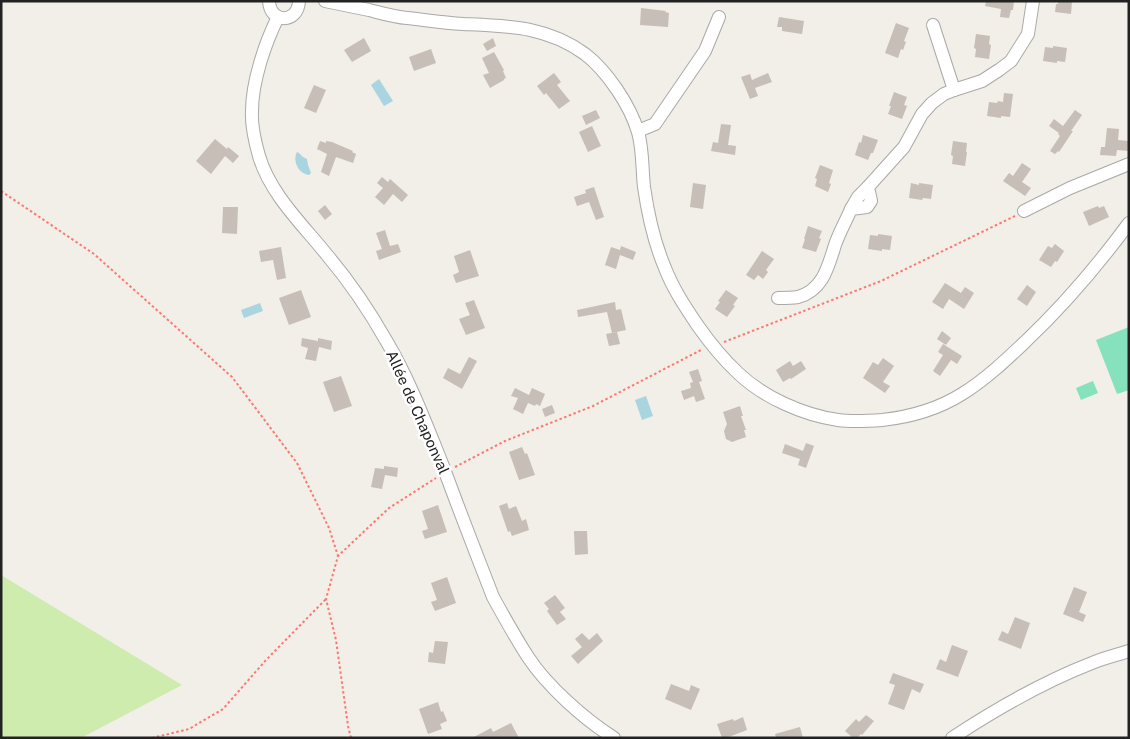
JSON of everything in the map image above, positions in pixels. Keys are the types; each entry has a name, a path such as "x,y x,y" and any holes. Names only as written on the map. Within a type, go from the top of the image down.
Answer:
{"street":[{"path":"269,1 271,11 278,17 287,18 298,10 299,2 304,1"},
{"path":"325,1 402,18 458,24 513,26 539,31 562,40 586,55 607,76 620,93 638,131 647,204 658,250 674,288 690,314 713,346 739,374 777,400 814,415 836,420 857,421 907,416 926,410 961,394 999,366 1050,318 1068,299 1129,223"},
{"path":"778,298 798,297 813,289 823,278 851,209 867,207 871,201 868,187 904,148 922,114 932,102 944,94 982,81 1011,61 1028,34 1033,1"},
{"name":"Allée de Chaponval","path":"278,17 262,58 252,110 252,127 259,158 265,172 290,211 361,299 388,342 420,408 504,618 529,658 559,693 598,727 614,738"},
{"path":"638,131 655,124 705,51 719,17"},
{"path":"933,26 954,90"},
{"path":"1024,211 1070,188 1129,164"},
{"path":"952,738 1004,705 1050,682 1092,663 1129,651"},
{"path":"969,738 974,723"}],"path":[{"path":"1,191 94,254 232,377 297,463 329,528 338,556"},
{"path":"152,738 189,729 223,708 326,598 338,556 388,508 445,472 505,441 593,406 703,349 881,281 1024,211"},
{"path":"326,598 336,640 351,738"}],"green space":[{"path":"1129,327 1129,390 1117,394 1096,340"},
{"path":"1093,381 1098,393 1081,400 1076,388"},
{"path":"1,575 182,685 81,738 1,738"}],"water":[{"path":"379,79 393,101 384,106 371,85"},
{"path":"297,152 307,159 311,173 309,175 299,170 295,159"},
{"path":"260,303 263,311 244,318 241,310"},
{"path":"646,396 653,416 642,420 635,400"}],"building":[{"path":"986,1 1014,1 1013,10 1011,10 1009,18 1000,17 1001,9 985,6"},
{"path":"1058,1 1072,1 1071,14 1055,12"},
{"path":"641,8 669,13 668,27 640,25"},
{"path":"779,17 804,21 802,34 782,31 782,27 777,27"},
{"path":"896,23 909,28 904,41 906,42 898,58 885,53"},
{"path":"976,34 990,36 989,59 975,57"},
{"path":"364,38 371,51 352,62 344,50"},
{"path":"493,38 496,46 487,51 483,44"},
{"path":"1053,46 1067,48 1065,62 1043,61 1045,47 1053,48"},
{"path":"431,49 436,63 414,71 409,57"},
{"path":"494,52 504,70 506,78 490,88 483,75 489,73 482,58"},
{"path":"554,73 561,82 557,85 570,101 559,109 546,93 544,95 537,86"},
{"path":"768,73 772,82 755,88 758,96 750,99 741,77 750,74 752,80"},
{"path":"314,85 326,90 316,113 304,108"},
{"path":"894,92 907,97 904,105 907,106 902,119 888,114"},
{"path":"1004,93 1013,94 1010,117 987,116 989,102 1003,102"},
{"path":"596,110 600,118 586,125 582,116"},
{"path":"1075,110 1082,115 1059,152 1055,154 1050,151 1060,136 1059,133 1049,126 1054,119 1063,126"},
{"path":"721,124 731,125 728,145 736,146 735,155 711,151 713,142 718,143"},
{"path":"592,126 601,146 588,152 579,132"},
{"path":"1107,128 1119,129 1118,140 1129,141 1129,151 1117,150 1116,156 1100,155 1101,147 1105,147"},
{"path":"863,135 878,140 868,160 855,155"},
{"path":"215,139 239,156 233,163 225,156 211,174 196,161"},
{"path":"320,141 332,142 353,151 356,154 353,163 336,157 329,176 321,172 327,154 317,149"},
{"path":"953,141 967,143 965,166 952,164"},
{"path":"1022,163 1031,169 1022,182 1031,188 1025,196 1003,181 1009,173 1013,176"},
{"path":"820,165 833,170 828,192 815,186 817,179 815,178"},
{"path":"382,177 388,182 390,179 408,195 402,202 393,194 384,205 375,197 383,188 377,183"},
{"path":"693,183 706,185 703,209 690,207"},
{"path":"911,183 933,185 931,199 909,198"},
{"path":"594,187 604,217 596,220 589,202 577,206 574,197 586,193 585,190"},
{"path":"325,205 332,214 325,220 318,211"},
{"path":"1098,206 1099,208 1104,206 1109,217 1089,226 1083,212"},
{"path":"223,207 238,207 237,234 222,233"},
{"path":"808,226 822,231 816,252 802,248"},
{"path":"385,230 390,246 398,244 401,252 379,260 376,251 382,249 376,233"},
{"path":"878,234 892,236 890,250 868,249 870,235 878,236"},
{"path":"1055,244 1064,251 1057,262 1055,261 1051,267 1039,260 1048,246 1052,248"},
{"path":"621,246 636,252 633,260 620,255 616,269 605,265 611,247 620,250"},
{"path":"281,247 286,278 277,280 273,260 261,262 259,251"},
{"path":"470,250 479,276 456,283 453,275 459,272 454,256"},
{"path":"762,251 774,259 766,270 768,272 763,279 758,275 754,280 746,275"},
{"path":"945,283 961,293 965,287 974,293 964,309 949,299 943,309 932,302"},
{"path":"1027,285 1036,292 1027,306 1017,299"},
{"path":"301,290 311,317 289,325 279,298"},
{"path":"726,290 738,298 727,317 715,309"},
{"path":"474,300 485,328 466,335 459,319 470,315 465,303"},
{"path":"615,302 616,310 621,309 626,330 612,333 607,312 578,317 577,310"},
{"path":"942,331 951,338 946,345 937,339"},
{"path":"617,332 620,344 609,346 606,334"},
{"path":"302,338 318,341 318,338 332,341 331,350 319,347 316,361 305,359 308,348 301,346"},
{"path":"943,344 962,356 957,364 951,360 940,376 933,371 943,355 938,352"},
{"path":"469,357 477,361 462,389 443,378 448,368 460,374"},
{"path":"883,358 894,366 883,382 890,386 885,393 863,378 873,362 878,365"},
{"path":"790,361 793,366 801,361 806,369 783,382 776,370"},
{"path":"698,369 702,381 699,382 705,399 696,402 694,396 684,400 681,391 691,388 690,383 693,382 689,372"},
{"path":"341,376 352,406 334,412 323,382"},
{"path":"515,388 529,395 532,388 545,394 540,406 528,403 523,414 513,409 518,398 511,396"},
{"path":"552,405 555,413 545,417 542,409"},
{"path":"740,406 746,437 732,442 726,439 724,431 727,424 723,412"},
{"path":"806,443 814,446 806,468 798,465 800,459 782,453 785,444 803,451"},
{"path":"522,447 525,454 527,453 535,475 519,480 509,452"},
{"path":"384,466 398,468 397,477 385,475 382,489 371,487 375,468 384,469"},
{"path":"507,503 509,509 516,506 522,521 526,519 529,530 512,536 510,531 508,532 499,506"},
{"path":"438,505 447,532 425,539 422,531 428,529 422,511"},
{"path":"574,531 587,531 588,554 575,555"},
{"path":"447,577 456,603 435,611 431,602 437,600 431,583"},
{"path":"1074,587 1087,592 1079,612 1086,615 1083,622 1063,614"},
{"path":"555,595 565,608 560,612 566,619 557,625 544,603"},
{"path":"1015,617 1030,623 1021,649 998,640 1002,631 1008,634"},
{"path":"582,633 589,640 597,633 603,641 578,664 571,656 582,647 575,639"},
{"path":"435,641 448,642 445,664 428,662 429,652 433,653"},
{"path":"952,645 968,651 958,677 936,669 940,659 946,662"},
{"path":"893,673 924,684 920,693 912,689 904,710 888,704 895,685 889,683"},
{"path":"671,684 689,691 691,685 700,689 691,710 665,699"},
{"path":"438,702 441,712 443,711 447,721 440,724 442,729 428,734 419,709"},
{"path":"866,715 874,721 862,735 853,738 845,731 856,719 859,722"},
{"path":"743,717 747,730 722,738 717,724 733,719 734,721"},
{"path":"511,723 519,738 472,738 491,728 493,732"},
{"path":"800,727 803,738 776,738 775,734"}]}
